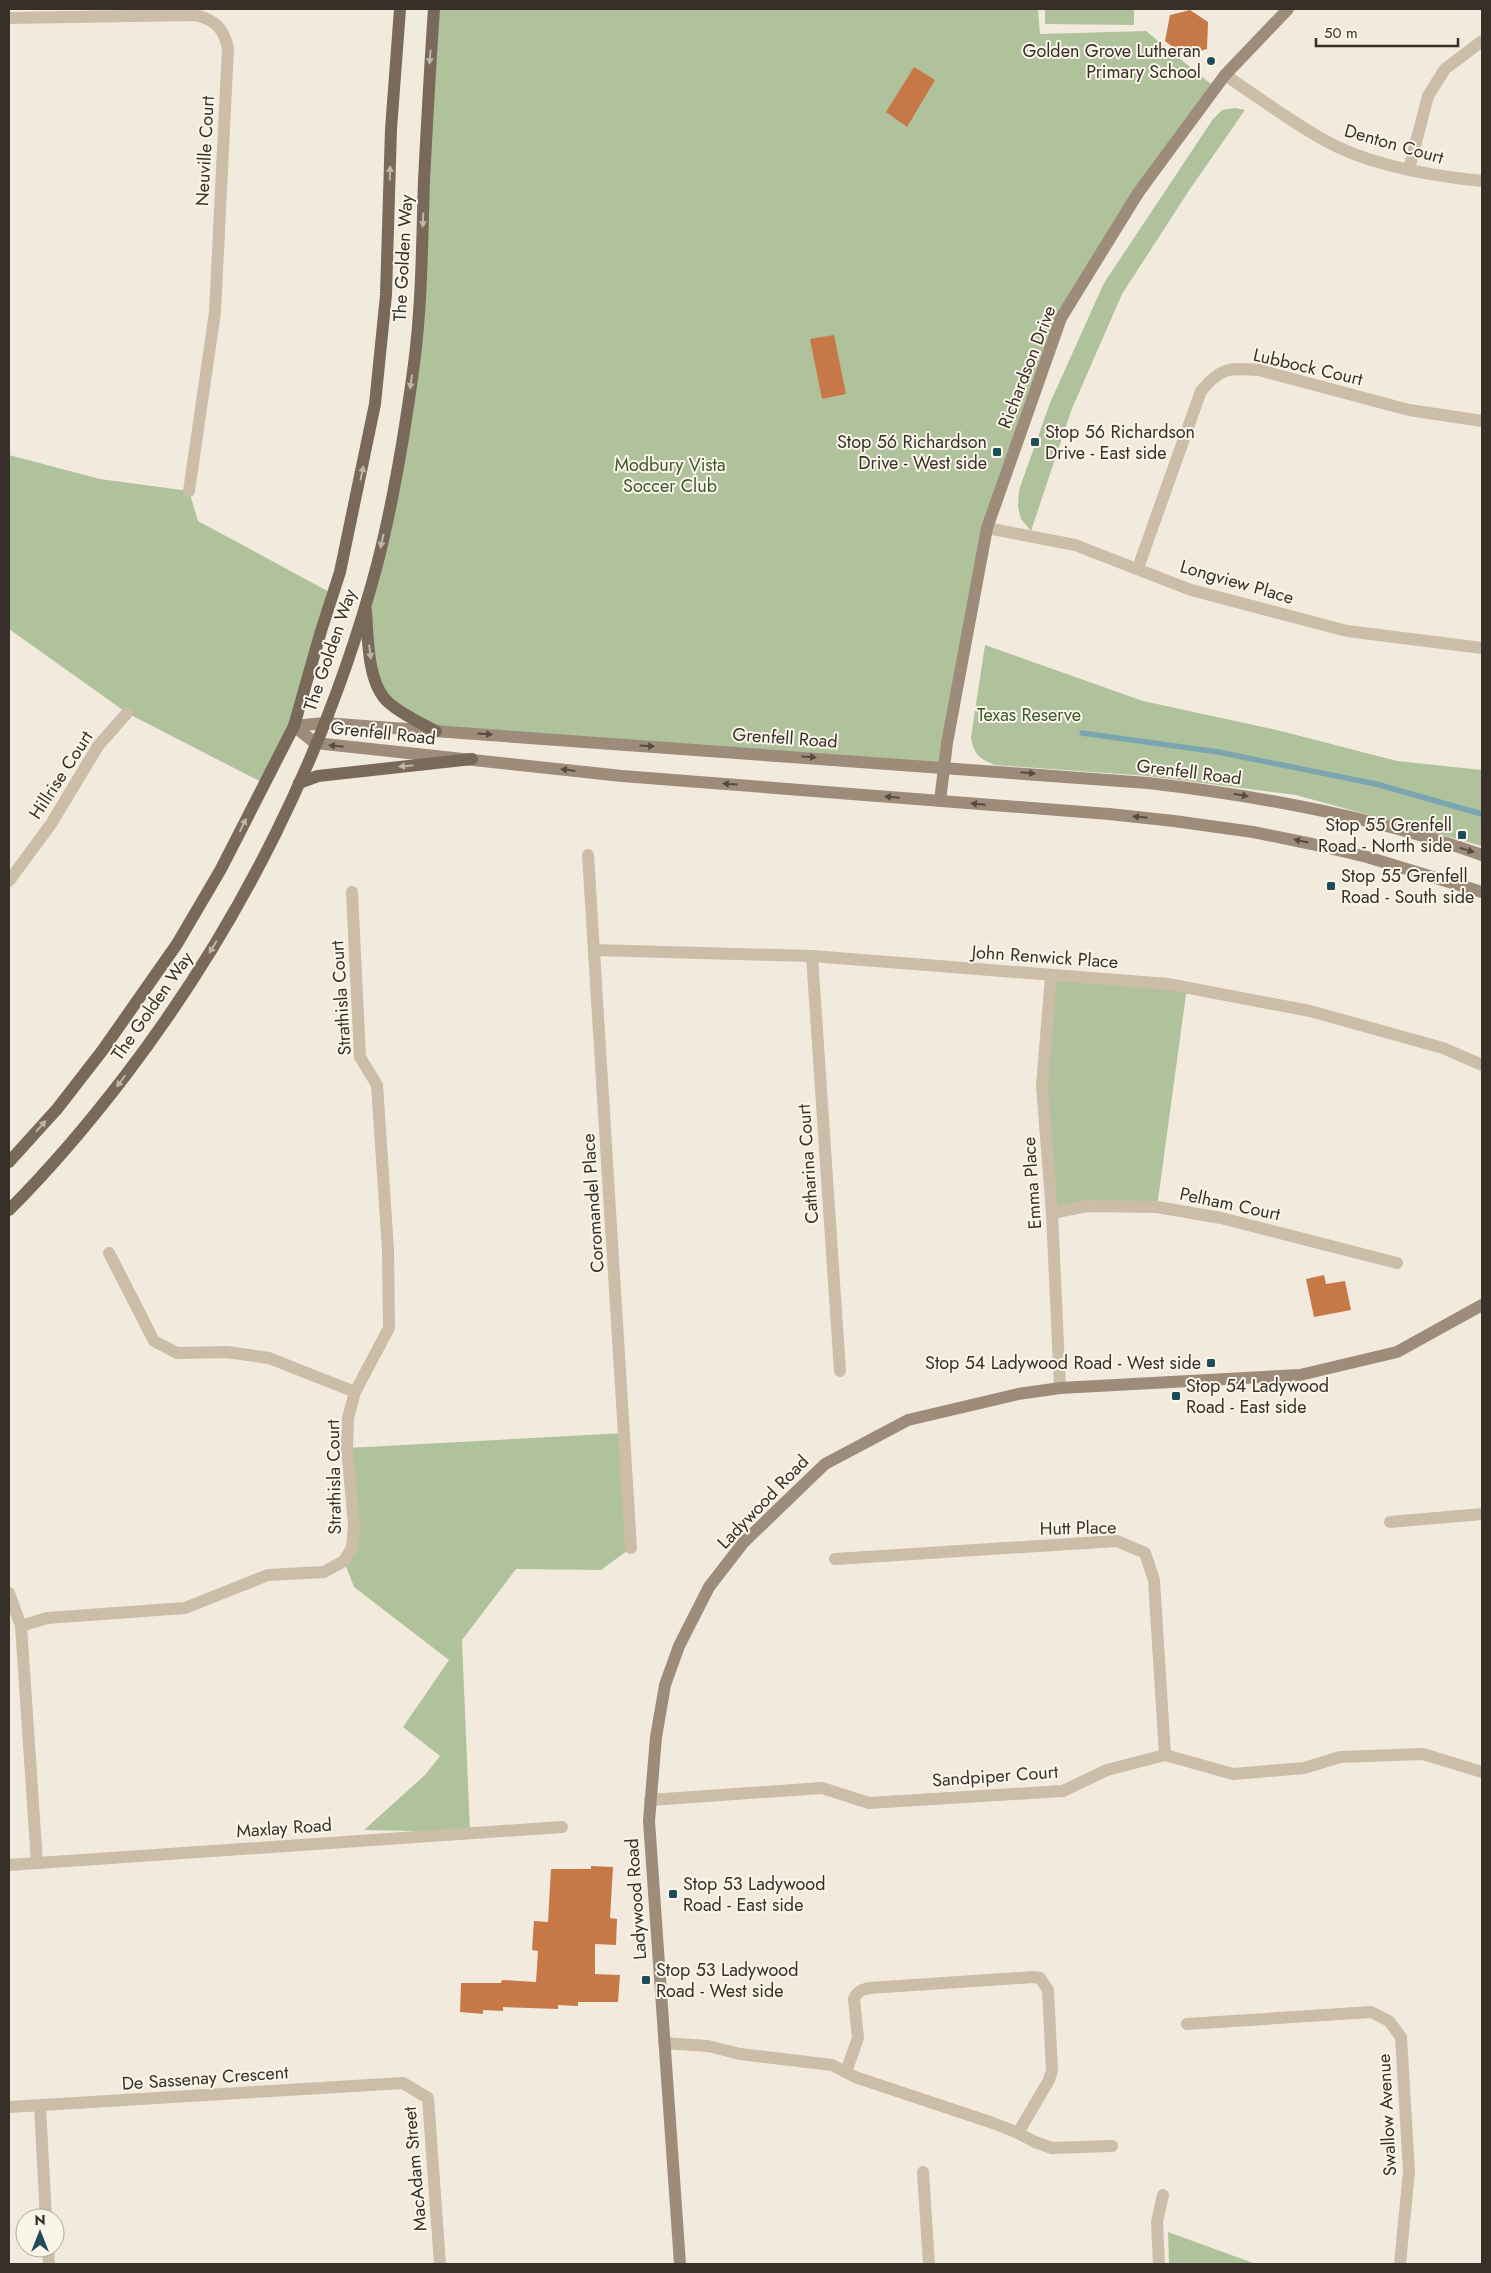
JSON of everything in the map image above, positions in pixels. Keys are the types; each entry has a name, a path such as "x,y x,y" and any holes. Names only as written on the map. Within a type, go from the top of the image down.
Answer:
{"main road":[{"name":"The Golden Way","path":"9,1162 57,1109 102,1051 177,944 221,869 294,726 340,572 376,404 386,295 391,129 400,9"},
{"name":"The Golden Way","path":"9,1210 75,1139 164,1022 192,981 238,905 299,783 324,723 365,603 392,495 414,360 422,256 429,77 434,9"},
{"path":"365,603 370,655 380,693 396,708 436,731"},
{"path":"299,783 318,776 472,759"}],"street":[{"name":"Richardson Drive","path":"940,801 944,767 987,528 1061,318 1138,193 1225,75 1288,9"},
{"name":"Neuville Court","path":"9,18 195,15 209,18 218,25 224,34 228,48 215,312 189,491"},
{"path":"1409,169 1428,96 1445,69 1482,41"},
{"name":"Denton Court","path":"1225,75 1324,140 1352,153 1439,176 1482,181"},
{"name":"Lubbock Court","path":"1138,568 1201,391 1214,375 1233,368 1258,370 1409,410 1482,421"},
{"name":"Longview Place","path":"987,528 1075,545 1191,590 1347,631 1482,648"},
{"name":"Hillrise Court","path":"9,881 51,824 98,746 127,713"},
{"name":"Grenfell Road","path":"294,726 324,723 944,767 1217,791 1361,820 1482,856"},
{"name":"Grenfell Road","path":"294,726 315,744 622,776 1109,814 1253,832 1367,857 1482,892"},
{"name":"Coromandel Place","path":"588,855 631,1548"},
{"name":"Strathisla Court","path":"21,1626 47,1618 185,1608 268,1576 324,1572 344,1560 352,1548 354,1525 347,1448 348,1418 355,1392 389,1328 388,1250 376,1084 360,1057 352,892"},
{"name":"John Renwick Place","path":"594,950 812,956 1187,987 1310,1011 1443,1048 1482,1065"},
{"name":"Catharina Court","path":"812,956 840,1371"},
{"name":"Emma Place","path":"1051,976 1042,1086 1052,1213 1060,1388"},
{"name":"Pelham Court","path":"1052,1213 1087,1206 1157,1207 1221,1218 1397,1263"},
{"path":"109,1253 154,1341 177,1353 227,1352 269,1358 355,1392"},
{"name":"Ladywood Road","path":"680,2264 649,1821 650,1800 656,1737 665,1685 679,1646 708,1588 743,1543 825,1464 908,1420 1018,1394 1060,1388 1300,1374 1397,1352 1482,1305"},
{"path":"1390,1522 1482,1514"},
{"name":"Hutt Place","path":"835,1559 1117,1541 1145,1553 1154,1580 1165,1756"},
{"path":"9,1593 21,1626 38,1863"},
{"name":"Sandpiper Court","path":"650,1800 822,1788 868,1803 1063,1791 1107,1770 1165,1756 1233,1774 1304,1768 1340,1757 1423,1754 1482,1772"},
{"name":"Maxlay Road","path":"9,1865 562,1827"},
{"path":"846,2072 858,2038 854,1998 861,1990 1040,1978 1048,1990 1052,2070 1049,2080 1018,2133"},
{"name":"Swallow Avenue","path":"1187,2024 1372,2012 1389,2021 1401,2037 1409,2171 1400,2264"},
{"path":"664,2043 708,2046 740,2054 832,2065 855,2077 1018,2133 1034,2142 1052,2148 1112,2146"},
{"name":"De Sassenay Crescent","path":"9,2107 403,2083"},
{"name":"MacAdam Street","path":"403,2083 428,2098 440,2264"},
{"path":"40,2106 45,2208"},
{"path":"923,2172 929,2264"},
{"path":"1159,2264 1157,2222 1163,2195"}],"green space":[{"name":"Modbury Vista Soccer Club","path":"434,9 1038,9 1040,34 1146,31 1216,88 1061,319 987,528 944,767 436,731 388,702 373,672 368,595 412,368"},
{"path":"1045,9 1134,9 1134,25 1045,24"},
{"path":"1235,108 1245,110 1190,189 1122,294 1071,411 1031,531 1021,519 1018,507 1019,490 1050,403 1104,283 1213,119 1222,110"},
{"path":"9,455 100,479 189,491 198,521 333,594 294,726 265,784 127,713 9,629"},
{"name":"Texas Reserve","path":"985,645 1143,701 1277,730 1397,761 1482,770 1482,846 1296,795 1148,776 995,765 978,755 973,747 971,737"},
{"path":"1051,976 1187,987 1157,1207 1052,1213 1042,1086"},
{"path":"625,1433 631,1548 601,1570 516,1569 462,1640 470,1832 364,1830 425,1775 440,1756 403,1727 449,1660 354,1587 344,1561 352,1548 347,1448"},
{"path":"1168,2232 1256,2264 1169,2264"}],"building":[{"path":"1190,10 1208,22 1207,49 1184,56 1165,41 1170,15"},
{"path":"914,67 935,80 907,127 886,112"},
{"path":"834,335 846,394 822,399 810,339"},
{"path":"1324,1275 1326,1284 1345,1281 1351,1310 1314,1317 1306,1279"},
{"path":"591,1866 613,1867 610,1918 617,1919 616,1945 595,1944 595,1974 620,1975 618,2002 578,2002 578,2006 558,2005 558,2009 503,2007 503,2011 483,2010 483,2014 460,2012 461,1983 501,1983 502,1980 536,1982 538,1951 532,1950 534,1921 548,1922 551,1869 591,1869"}],"waterway":[{"path":"1082,733 1218,752 1376,784 1482,814"}],"place":[{"name":"Golden Grove Lutheran Primary School","path":"1211,61"},
{"name":"Stop 56 Richardson Drive - East side","path":"1035,442"},
{"name":"Stop 56 Richardson Drive - West side","path":"997,452"},
{"name":"Stop 55 Grenfell Road - North side","path":"1462,835"},
{"name":"Stop 55 Grenfell Road - South side","path":"1331,886"},
{"name":"Stop 54 Ladywood Road - West side","path":"1211,1363"},
{"name":"Stop 54 Ladywood Road - East side","path":"1176,1396"},
{"name":"Stop 53 Ladywood Road - East side","path":"673,1894"},
{"name":"Stop 53 Ladywood Road - West side","path":"646,1980"}]}
